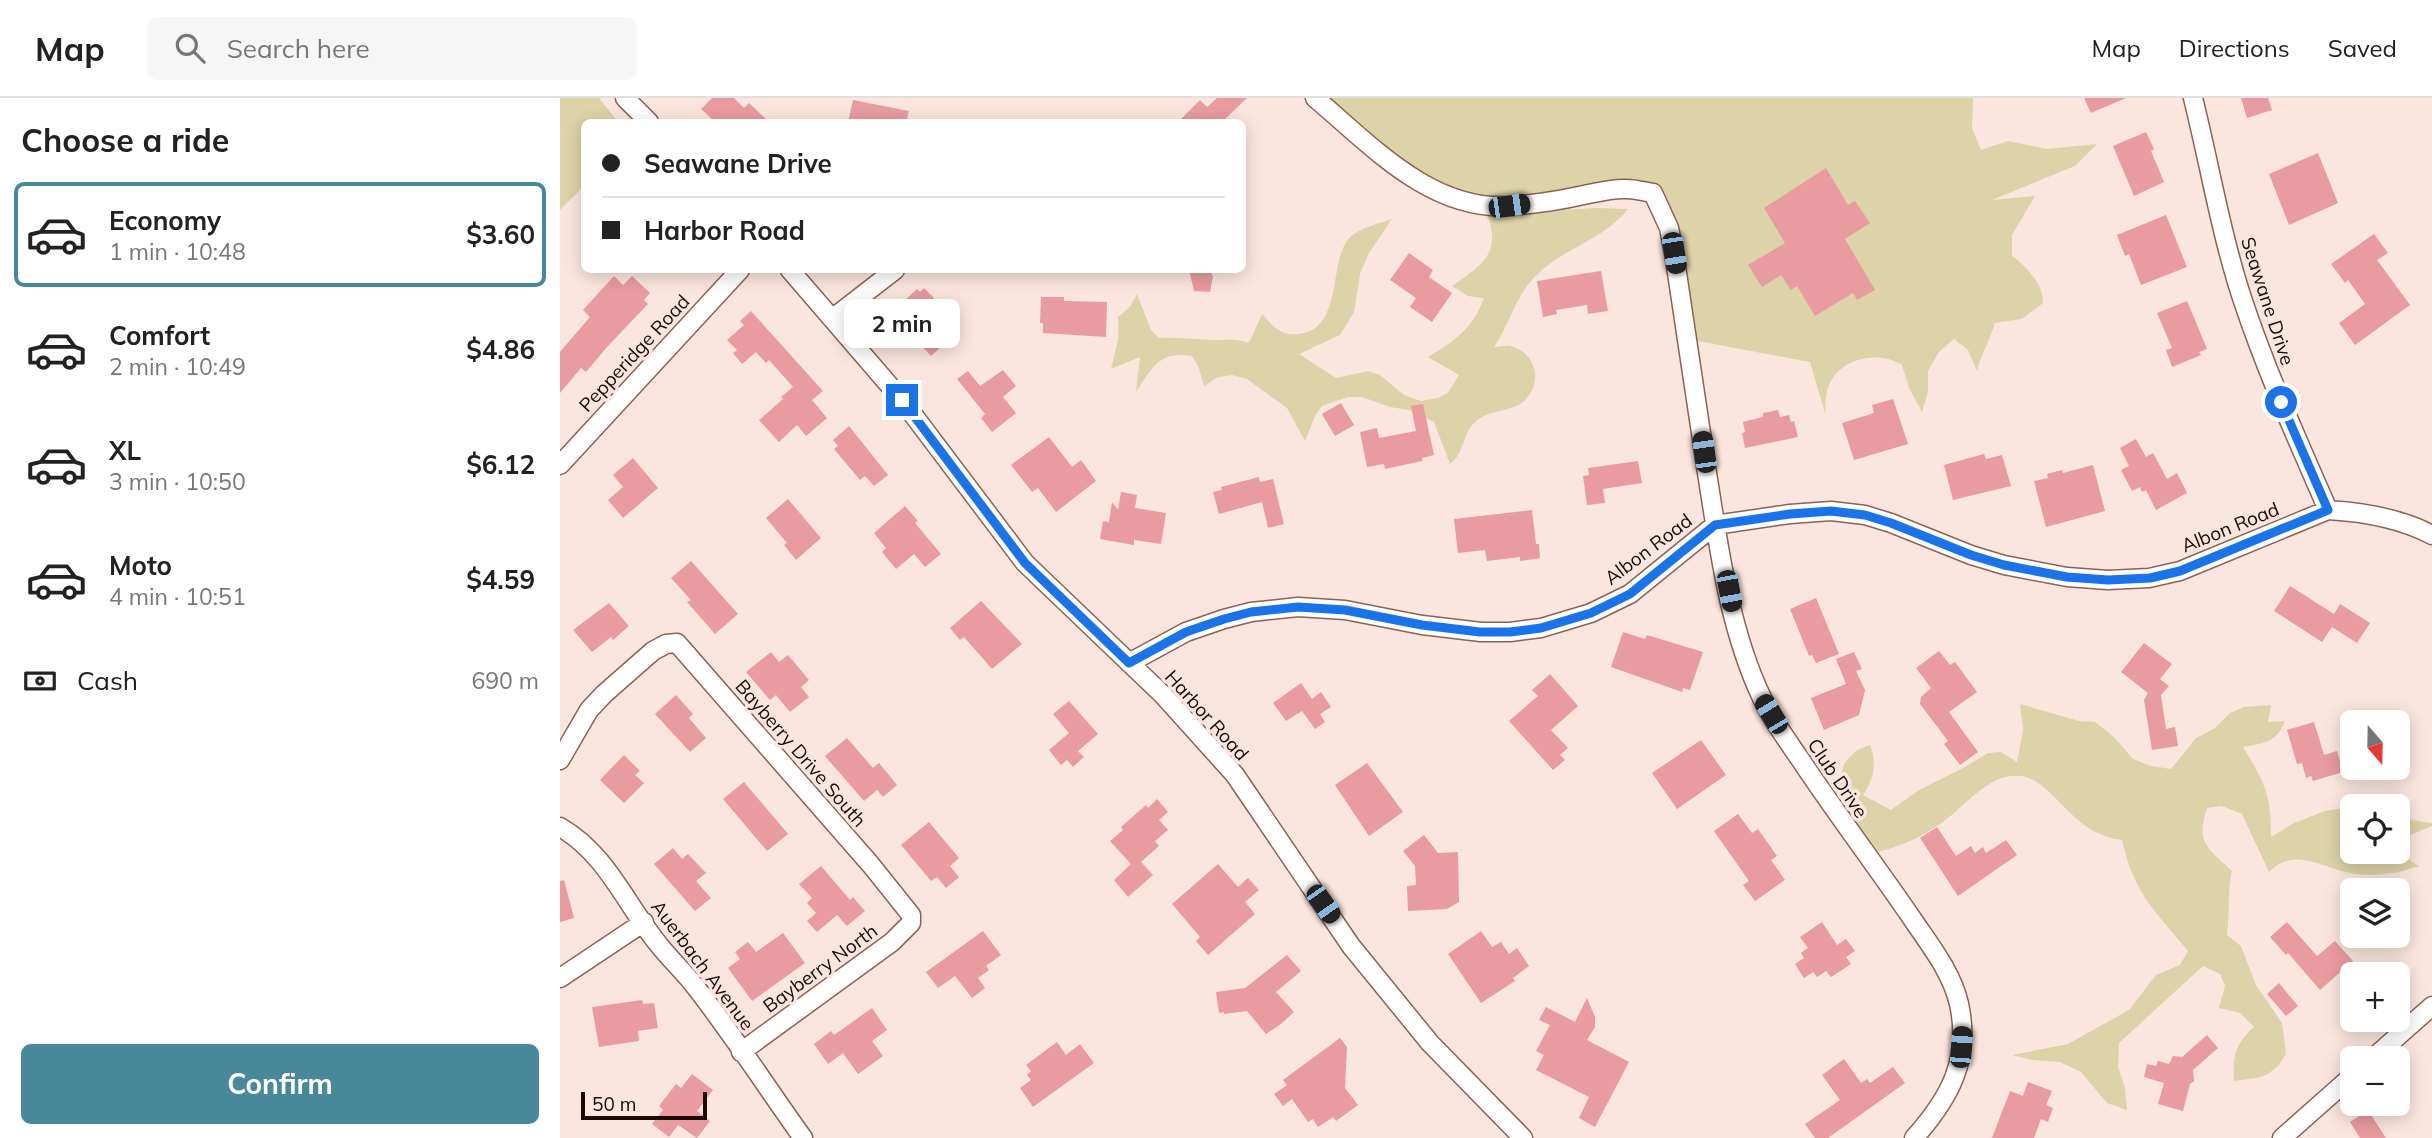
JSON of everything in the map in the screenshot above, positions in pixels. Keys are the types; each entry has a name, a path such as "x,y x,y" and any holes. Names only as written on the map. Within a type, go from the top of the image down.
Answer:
{"street":[{"path":"625,98 646,119"},
{"name":"Club Drive","path":"1315,98 1409,175 1457,200 1509,206 1607,190 1626,189 1653,193 1669,228 1715,525 1738,635 1762,698 1781,731 1853,839 1941,961 1959,1003 1962,1032 1960,1062 1954,1084 1937,1114 1914,1138"},
{"name":"Seawane Drive","path":"2193,98 2216,206 2243,301 2281,402 2328,510"},
{"name":"Pepperidge Road","path":"560,465 737,273"},
{"name":"Harbor Road","path":"793,273 941,449 1025,563 1163,695 1234,775 1351,946 1430,1043 1523,1138"},
{"path":"833,318 891,273"},
{"path":"2328,510 2345,511 2403,524 2432,536"},
{"name":"Albon Road","path":"1129,663 1186,632 1224,619 1251,612 1298,607 1345,610 1422,625 1480,632 1541,628 1591,613 1630,594 1715,525 1831,511 1865,515 2004,565 2067,577 2108,580 2150,578 2180,571 2328,510"},
{"name":"Bayberry Drive South","path":"560,760 589,710 604,694 653,652 666,644 677,643 871,865 907,911"},
{"name":"Auerbach Avenue","path":"560,827 593,853 619,886 657,944 694,986 803,1138"},
{"name":"Bayberry North","path":"741,1052 892,942 911,923 911,915 907,911"},
{"path":"560,978 644,922"},
{"path":"2387,1046 2432,1006"},
{"path":"2282,1138 2340,1087"}],"shaded area":[{"path":"560,98 599,98 616,119 581,119 581,189 560,210"},
{"path":"1313,98 1973,98 1972,128 1981,150 2008,141 2047,149 2097,144 2075,166 1992,200 2035,196 2012,235 2012,256 2023,265 2041,289 2043,303 2022,319 1995,323 1977,371 1968,350 1954,339 1939,352 1928,371 1928,392 1922,412 1909,388 1902,365 1882,358 1861,359 1842,368 1834,376 1827,392 1825,413 1810,362 1687,339 1660,200 1639,191 1475,210 1405,178"},
{"path":"1596,208 1628,209 1606,229 1555,260 1532,280 1494,347 1510,346 1526,355 1534,369 1535,378 1530,394 1518,405 1486,415 1474,423 1458,455 1450,464 1434,422 1409,410 1390,407 1362,397 1348,397 1322,406 1305,441 1287,408 1247,379 1232,375 1218,377 1204,386 1192,356 1181,355 1164,359 1152,369 1136,392 1140,357 1111,369 1118,340 1118,317 1130,307 1137,294 1151,330 1159,338 1239,340 1249,343 1262,314 1277,329 1286,333 1298,334 1311,330 1321,323 1327,312 1345,244 1354,234 1392,219 1369,253 1360,274 1354,312 1340,335 1299,354 1336,378 1368,371 1380,375 1404,395 1421,401 1438,398 1448,393 1459,375 1428,357 1462,333 1480,308 1484,298 1468,296 1452,286 1480,265 1490,249 1492,239 1487,214"},
{"path":"2020,704 2079,721 2095,722 2114,737 2133,759 2151,766 2171,769 2196,738 2215,728 2230,713 2244,707 2271,705 2268,722 2285,721 2278,734 2268,741 2243,747 2265,789 2270,810 2271,837 2294,823 2325,811 2340,809 2340,864 2410,864 2410,861 2419,866 2387,874 2363,875 2300,859 2279,864 2269,872 2242,814 2222,806 2207,808 2203,837 2210,850 2232,871 2227,935 2241,946 2256,985 2282,1023 2286,1054 2279,1065 2268,1074 2234,1081 2236,1051 2254,1027 2240,1013 2219,1008 2225,986 2220,974 2203,966 2119,1043 2118,1067 2125,1088 2127,1110 2107,1103 2081,1072 2060,1062 2012,1055 2068,1044 2129,1010 2156,975 2180,965 2188,951 2147,901 2133,875 2122,840 2104,836 2089,828 2033,780 2010,776 1990,783 1948,818 1916,838 1892,848 1855,854 1839,793 1845,762 1857,750 1870,745 1874,765 1870,783 1863,795 1891,810 1919,790 1988,753 2001,752 2017,762 2023,730"},
{"path":"2410,820 2432,823 2432,826 2410,835"}],"building":[{"path":"712,98 734,98 744,108 749,103 766,119 712,119 701,109"},
{"path":"1217,98 1247,98 1225,119 1181,119 1200,100 1207,107"},
{"path":"2084,98 2126,98 2091,113"},
{"path":"2241,98 2268,98 2272,110 2247,118"},
{"path":"853,100 909,111 907,119 849,119"},
{"path":"2146,132 2164,182 2134,196 2113,146"},
{"path":"2318,153 2338,203 2289,225 2269,174"},
{"path":"1826,168 1848,205 1855,201 1870,223 1845,239 1875,290 1857,300 1853,293 1815,316 1797,286 1791,290 1781,275 1762,287 1748,265 1785,243 1764,208"},
{"path":"2166,215 2187,267 2141,285 2129,254 2125,256 2117,235"},
{"path":"2374,234 2388,253 2377,260 2410,305 2355,345 2339,323 2365,304 2348,280 2345,283 2331,264"},
{"path":"1409,253 1433,270 1429,277 1452,293 1432,322 1410,307 1416,298 1390,280"},
{"path":"1601,271 1608,311 1588,314 1587,305 1556,310 1557,314 1543,317 1537,281"},
{"path":"1190,273 1211,273 1213,276 1210,292 1194,291"},
{"path":"614,276 623,285 632,276 650,293 644,300 648,304 586,372 581,368 560,393 560,352 590,317 583,310"},
{"path":"924,288 934,298 930,302 948,322 933,336 942,346 931,356 904,327 901,329 888,316 917,289 920,292"},
{"path":"1041,297 1064,297 1064,301 1107,302 1106,337 1043,333 1043,323 1040,323"},
{"path":"2187,301 2207,349 2199,352 2201,355 2172,367 2166,350 2172,348 2157,313"},
{"path":"751,311 823,391 812,400 827,418 806,436 797,425 779,442 759,420 793,387 769,360 766,363 756,352 742,364 733,353 737,350 727,340 744,325 740,321"},
{"path":"1003,370 1016,386 1003,397 1016,413 992,432 981,418 985,414 957,379 968,371 980,386"},
{"path":"1893,399 1908,444 1854,460 1842,423 1874,413 1872,405"},
{"path":"1341,403 1354,425 1335,436 1322,414"},
{"path":"1423,404 1434,455 1422,458 1422,461 1385,469 1384,464 1367,467 1360,432 1377,428 1379,438 1416,431 1411,406"},
{"path":"1778,410 1780,417 1789,415 1791,422 1794,421 1798,437 1745,448 1743,422"},
{"path":"849,426 888,475 874,486 865,476 860,480 834,449 838,446 833,440"},
{"path":"1049,437 1072,467 1081,460 1096,481 1056,512 1038,488 1032,492 1011,465"},
{"path":"2136,439 2146,457 2153,453 2167,479 2177,473 2187,493 2156,510 2146,490 2142,492 2140,487 2132,491 2121,470 2129,466 2120,448"},
{"path":"1984,454 1986,459 2002,455 2011,486 1953,500 1944,465"},
{"path":"633,458 658,488 623,518 608,500 623,487 613,475"},
{"path":"1638,461 1642,483 1603,489 1605,503 1587,505 1583,476 1589,475 1588,468"},
{"path":"2093,465 2105,511 2046,527 2034,481 2048,478 2047,474"},
{"path":"1259,477 1260,482 1273,479 1284,524 1268,528 1262,502 1219,514 1213,492 1222,490 1221,487"},
{"path":"1121,492 1137,495 1135,508 1166,513 1161,544 1134,540 1134,545 1100,539 1103,521 1109,522 1112,502 1118,510"},
{"path":"788,499 821,538 796,560 784,545 787,543 766,518"},
{"path":"905,506 918,521 915,523 941,554 925,567 914,554 896,569 882,552 886,548 874,533"},
{"path":"1532,510 1540,558 1520,561 1520,557 1487,561 1485,550 1458,553 1454,519"},
{"path":"691,561 738,614 715,634 687,602 691,600 671,578"},
{"path":"2290,586 2334,614 2340,604 2370,623 2357,643 2332,627 2322,642 2274,611"},
{"path":"1816,598 1839,654 1816,663 1812,655 1809,656 1790,609"},
{"path":"981,601 1022,644 992,669 964,637 960,640 950,628"},
{"path":"609,603 629,626 613,640 611,637 592,652 573,630"},
{"path":"1623,632 1645,639 1647,635 1703,652 1690,690 1683,688 1682,692 1611,667"},
{"path":"2144,643 2172,664 2160,679 2169,686 2161,695 2166,729 2175,727 2178,746 2152,750 2144,700 2148,693 2121,672"},
{"path":"1939,651 1950,665 1955,662 1977,692 1949,712 1978,752 1960,765 1944,744 1948,741 1920,704 1921,697 1931,688 1916,668"},
{"path":"771,652 779,662 788,655 809,680 801,687 809,697 790,712 776,695 770,700 746,672"},
{"path":"1854,652 1862,669 1856,671 1865,690 1859,715 1824,730 1811,698 1846,684 1836,659"},
{"path":"1550,674 1578,706 1551,730 1568,748 1560,755 1565,760 1553,770 1509,721 1538,696 1532,690"},
{"path":"1301,683 1312,699 1321,692 1331,707 1320,714 1325,722 1315,729 1302,711 1286,721 1273,703"},
{"path":"676,695 693,714 689,718 706,738 690,752 655,714"},
{"path":"1069,701 1098,734 1078,751 1084,757 1073,767 1067,760 1061,765 1049,750 1069,733 1053,714"},
{"path":"2314,722 2324,755 2337,751 2340,773 2313,781 2311,776 2306,778 2302,763 2297,764 2287,730"},
{"path":"847,738 873,768 879,763 897,785 883,797 877,790 864,801 825,756"},
{"path":"1701,740 1726,775 1677,809 1652,773"},
{"path":"624,755 640,771 635,775 644,783 624,803 600,780"},
{"path":"1367,763 1403,812 1369,836 1335,785"},
{"path":"744,782 788,834 767,851 723,799"},
{"path":"1157,799 1168,812 1159,820 1168,830 1155,841 1159,846 1141,862 1153,875 1128,897 1114,880 1131,864 1110,841 1123,830 1121,827"},
{"path":"1738,814 1752,833 1758,829 1777,856 1771,860 1785,880 1755,901 1743,885 1749,881 1714,831"},
{"path":"929,822 959,858 950,866 959,877 946,888 937,877 931,881 901,845"},
{"path":"1937,827 1956,856 1971,846 1975,853 1983,847 1986,853 2006,840 2017,855 1958,896 1920,838"},
{"path":"1424,835 1438,853 1458,852 1459,902 1447,909 1408,911 1407,886 1416,885 1415,866 1403,851"},
{"path":"673,848 682,859 688,854 706,873 696,881 711,898 695,911 654,864"},
{"path":"1218,864 1238,887 1248,878 1259,890 1245,902 1255,914 1208,955 1196,941 1200,937 1172,904"},
{"path":"821,866 850,900 853,897 865,911 847,926 837,915 817,932 807,921 816,913 807,903 812,898 799,884"},
{"path":"564,880 574,918 560,922 560,881"},
{"path":"1822,922 1837,945 1846,939 1855,951 1846,957 1851,964 1831,977 1826,971 1817,977 1813,972 1804,978 1795,964 1804,958 1801,953 1808,948 1800,937"},
{"path":"2287,922 2317,956 2335,941 2353,961 2340,962 2340,972 2320,990 2288,953 2286,955 2270,937"},
{"path":"983,931 1001,955 986,966 989,970 978,978 985,988 972,998 955,976 938,988 926,972"},
{"path":"1481,931 1492,947 1501,942 1509,954 1517,948 1529,966 1513,978 1515,981 1481,1003 1448,954"},
{"path":"783,933 805,963 752,1001 728,968 740,959 735,952 748,942 756,952"},
{"path":"1287,955 1301,971 1276,992 1294,1012 1281,1024 1266,1034 1247,1011 1219,1013 1216,992 1245,988"},
{"path":"2279,983 2298,1006 2286,1016 2267,994"},
{"path":"1587,998 1595,1017 1595,1027 1587,1040 1629,1062 1595,1127 1579,1118 1589,1097 1536,1070 1544,1055 1536,1051 1550,1025 1539,1020 1546,1007 1575,1022"},
{"path":"642,1000 643,1004 654,1003 658,1028 638,1031 639,1041 599,1047 592,1007"},
{"path":"872,1008 887,1030 872,1041 883,1056 858,1074 843,1053 828,1064 814,1044 831,1031 834,1035"},
{"path":"2207,1035 2218,1048 2193,1070 2194,1081 2190,1084 2183,1111 2158,1104 2164,1083 2144,1077 2147,1064 2156,1066 2158,1061 2169,1064 2173,1056 2182,1057"},
{"path":"1340,1038 1347,1047 1345,1088 1358,1105 1336,1121 1333,1117 1318,1127 1313,1119 1308,1122 1292,1099 1283,1106 1274,1094 1287,1085 1283,1080"},
{"path":"1057,1042 1066,1055 1080,1044 1094,1063 1033,1107 1020,1088 1031,1080 1027,1075 1031,1071 1026,1065"},
{"path":"1844,1059 1861,1083 1867,1079 1870,1083 1893,1067 1905,1083 1828,1138 1815,1138 1805,1124 1840,1100 1822,1075"},
{"path":"692,1074 713,1090 697,1111 710,1121 697,1138 678,1125 669,1137 652,1124 663,1110 659,1106 676,1084 681,1088"},
{"path":"2028,1082 2052,1091 2046,1105 2053,1108 2048,1122 2041,1119 2034,1138 1992,1138 2010,1091 2023,1096"},
{"path":"2359,1116 2372,1116 2386,1138 2360,1138 2350,1122"}],"route":[{"path":"902,400 1025,563 1129,663 1186,632 1224,619 1251,612 1298,607 1345,610 1422,625 1480,632 1541,628 1591,613 1630,594 1715,525 1810,512 1831,511 1865,515 2004,565 2067,577 2108,580 2150,578 2180,571 2328,510 2281,402"}]}
